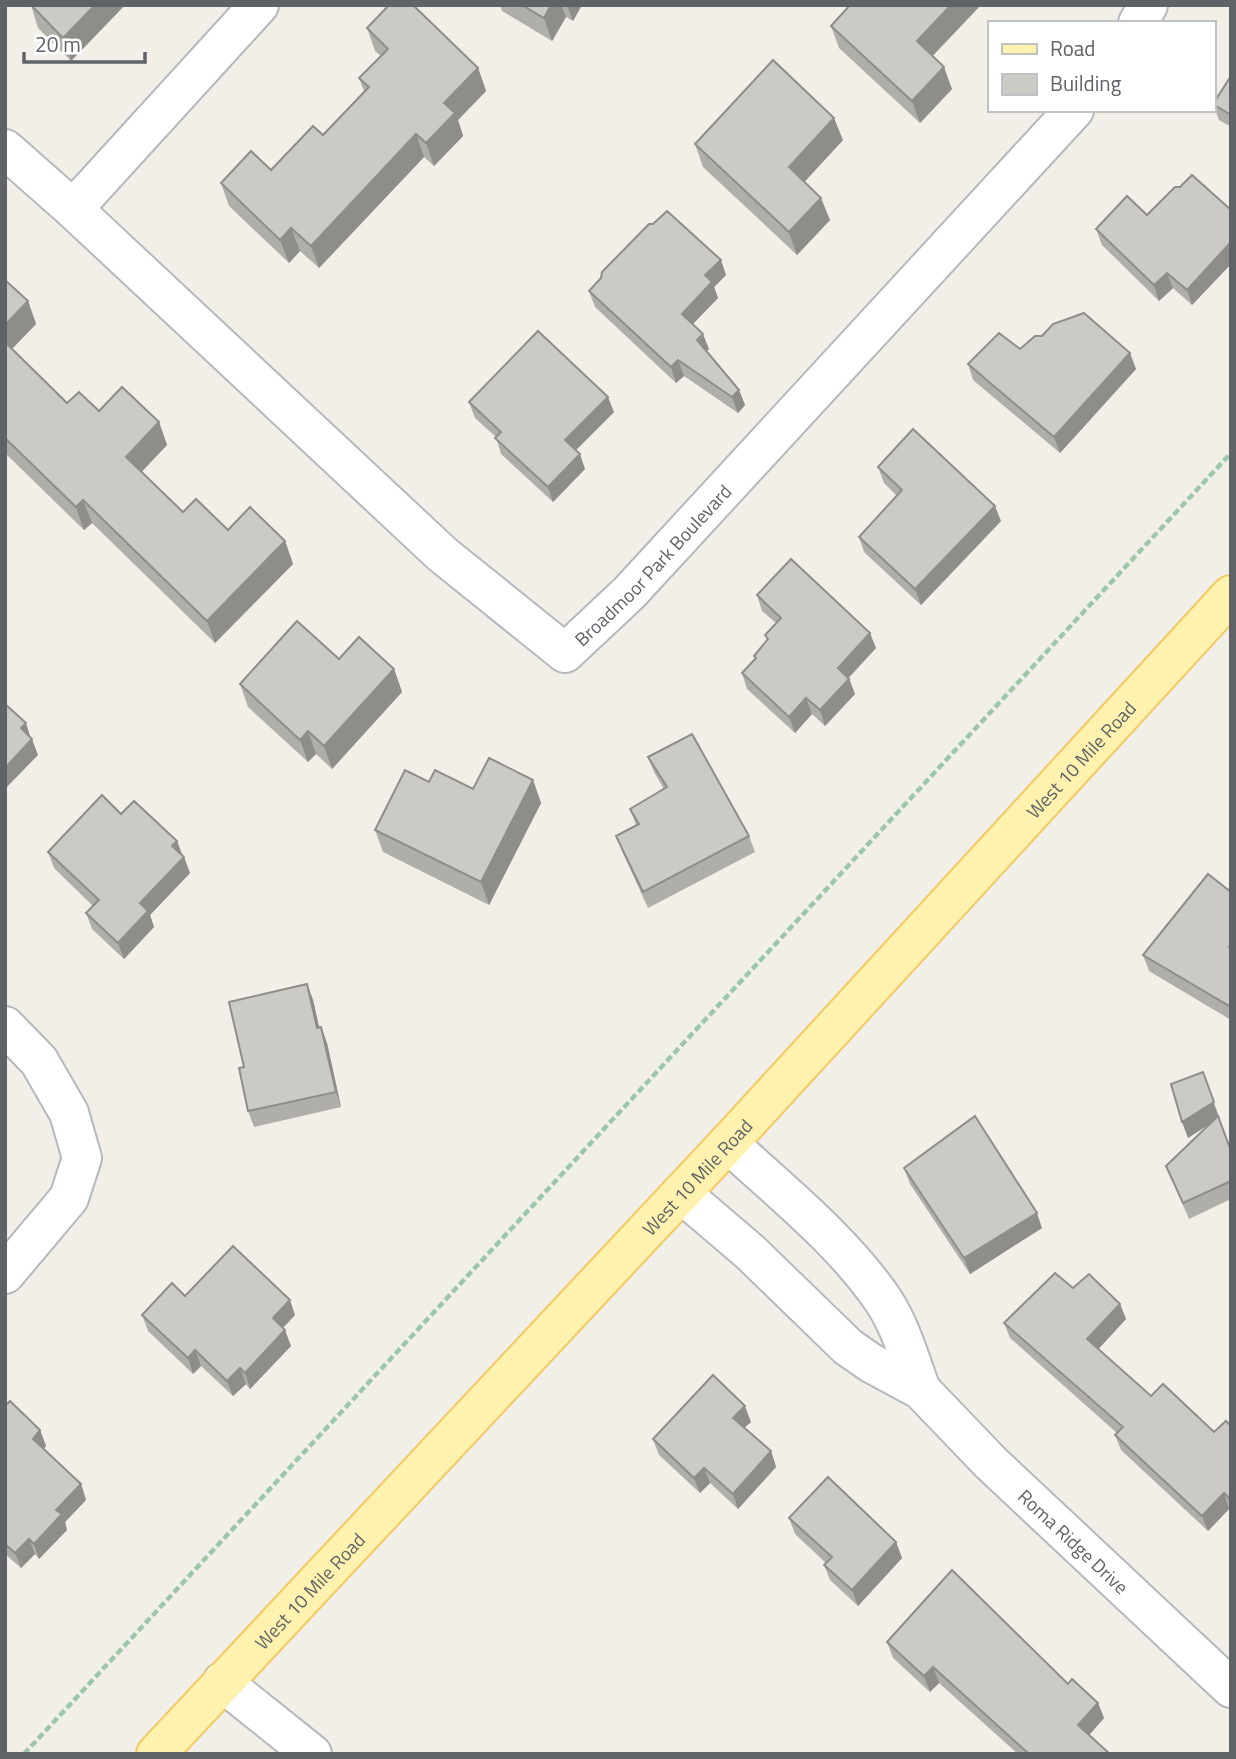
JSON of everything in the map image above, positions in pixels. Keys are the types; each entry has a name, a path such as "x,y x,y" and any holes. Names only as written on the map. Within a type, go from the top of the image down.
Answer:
{"main road":[{"name":"West 10 Mile Road","path":"156,1754 728,1143 1231,595"}],"street":[{"path":"5,149 73,209 259,5"},
{"path":"1139,21 1148,5"},
{"name":"Broadmoor Park Boulevard","path":"73,209 442,554 565,653 629,593 1072,112"},
{"path":"5,1026 39,1061 69,1112 82,1158 69,1198 5,1274"},
{"name":"Roma Ridge Drive","path":"728,1143 845,1254 883,1301 903,1339 921,1390"},
{"name":"Roma Ridge Drive","path":"681,1193 750,1252 848,1347 921,1390 991,1463 1231,1688"},
{"path":"222,1682 312,1754"}],"path":[{"path":"24,1754 1231,453"}],"building":[{"path":"31,5 95,5 63,38"},
{"path":"389,5 413,5 478,68 444,103 455,113 426,143 416,134 311,246 291,228 280,240 221,183 251,151 271,170 313,126 323,135 369,87 359,78 388,49 367,28"},
{"path":"522,5 551,5 544,18"},
{"path":"850,5 951,5 917,41 944,67 912,101 831,26"},
{"path":"773,60 834,118 789,167 821,198 789,232 695,144"},
{"path":"1231,76 1231,115 1215,105"},
{"path":"1192,175 1231,210 1231,242 1187,290 1167,273 1154,285 1096,229 1127,196 1147,215 1175,187 1180,187"},
{"path":"667,211 721,260 705,275 712,282 682,314 703,334 697,340 739,390 732,397 678,360 671,367 589,291 601,278 602,272 649,224 653,224"},
{"path":"5,280 28,301 5,325"},
{"path":"1084,313 1130,353 1054,437 968,364 999,333 1020,349 1035,336 1042,336 1053,324"},
{"path":"538,331 608,397 565,440 580,454 548,487 495,438 501,432 469,402"},
{"path":"5,342 67,403 79,392 99,411 122,387 159,422 126,457 183,512 196,499 228,530 250,507 285,541 207,621 83,500 76,507 5,438"},
{"path":"913,429 995,506 915,589 859,537 902,490 878,467"},
{"path":"791,559 870,633 838,668 849,679 820,710 806,698 789,717 742,673 768,639 765,635 781,618 757,595"},
{"path":"297,621 339,659 359,637 394,669 324,746 308,731 300,740 240,684"},
{"path":"5,704 26,723 21,728 32,739 5,768"},
{"path":"692,734 749,836 643,892 616,836 639,824 630,809 667,787 648,757"},
{"path":"489,758 533,780 481,882 375,830 405,770 429,782 435,770 473,789"},
{"path":"102,795 121,814 134,801 177,841 172,846 184,857 140,903 148,911 118,943 86,913 99,900 48,852"},
{"path":"1208,874 1231,892 1231,1007 1143,955"},
{"path":"307,984 317,1028 321,1027 336,1092 248,1111 239,1068 244,1067 229,1002"},
{"path":"1203,1072 1214,1102 1182,1122 1171,1084"},
{"path":"975,1116 1037,1213 964,1258 904,1168"},
{"path":"1218,1116 1231,1151 1231,1181 1183,1203 1166,1166"},
{"path":"233,1246 290,1300 273,1318 285,1330 245,1373 240,1368 227,1381 195,1350 188,1358 142,1315 172,1283 185,1296"},
{"path":"1055,1273 1073,1288 1089,1274 1120,1304 1087,1339 1151,1396 1163,1384 1214,1432 1226,1421 1231,1426 1231,1500 1224,1493 1202,1516 1115,1435 1123,1427 1004,1323"},
{"path":"713,1375 745,1406 733,1418 771,1451 733,1494 704,1468 694,1478 653,1439"},
{"path":"10,1401 40,1430 33,1439 81,1484 56,1510 62,1514 34,1544 29,1539 15,1553 5,1544 5,1406"},
{"path":"828,1477 896,1542 852,1590 824,1565 832,1557 789,1518"},
{"path":"952,1570 1068,1684 1072,1679 1098,1703 1078,1725 1110,1754 1029,1754 933,1667 924,1676 887,1642"}]}
